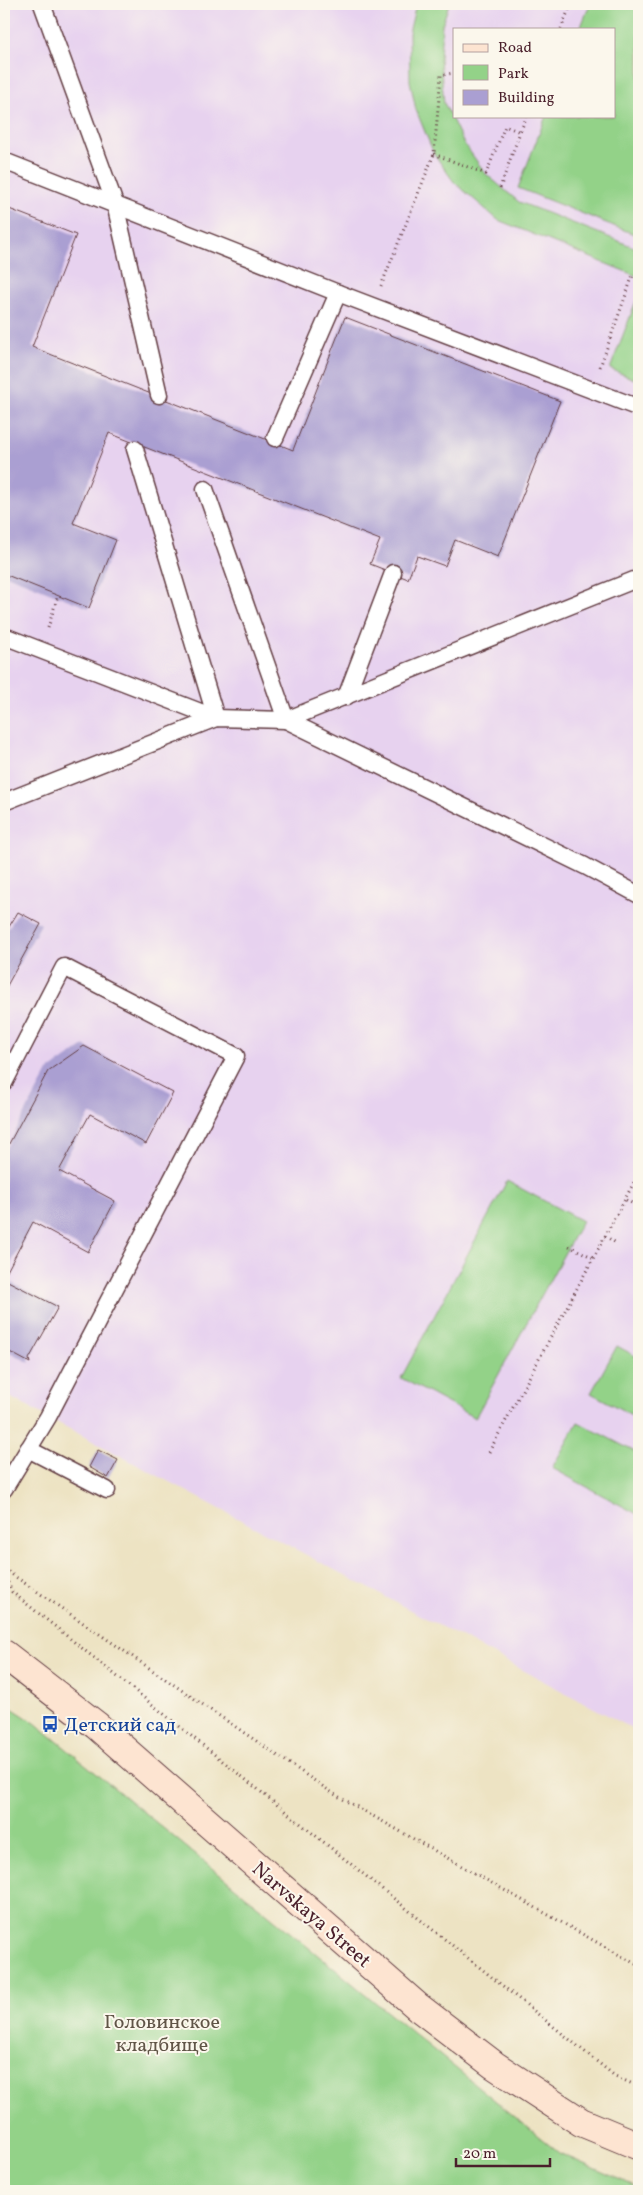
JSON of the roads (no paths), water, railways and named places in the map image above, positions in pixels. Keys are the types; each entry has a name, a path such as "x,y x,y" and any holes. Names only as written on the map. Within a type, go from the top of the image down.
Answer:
{"street":[{"name":"Narvskaya Street","path":"4,1654 96,1725 418,2007 494,2065 581,2122 639,2146"}],"lane":[{"path":"42,4 115,204 159,395"},
{"path":"4,161 373,307 639,408"},
{"path":"275,438 338,293"},
{"path":"135,449 216,718"},
{"path":"205,489 286,720 585,866 639,896"},
{"path":"346,697 393,573"},
{"path":"4,636 216,718 286,720 639,578"},
{"path":"4,802 216,718"},
{"path":"4,1083 64,967 236,1056 48,1417 4,1489"},
{"path":"28,1449 107,1490"}],"place":[{"name":"Детский сад","path":"50,1724"}],"park label":[{"name":"Головинское кладбище","path":"162,2032"}]}
